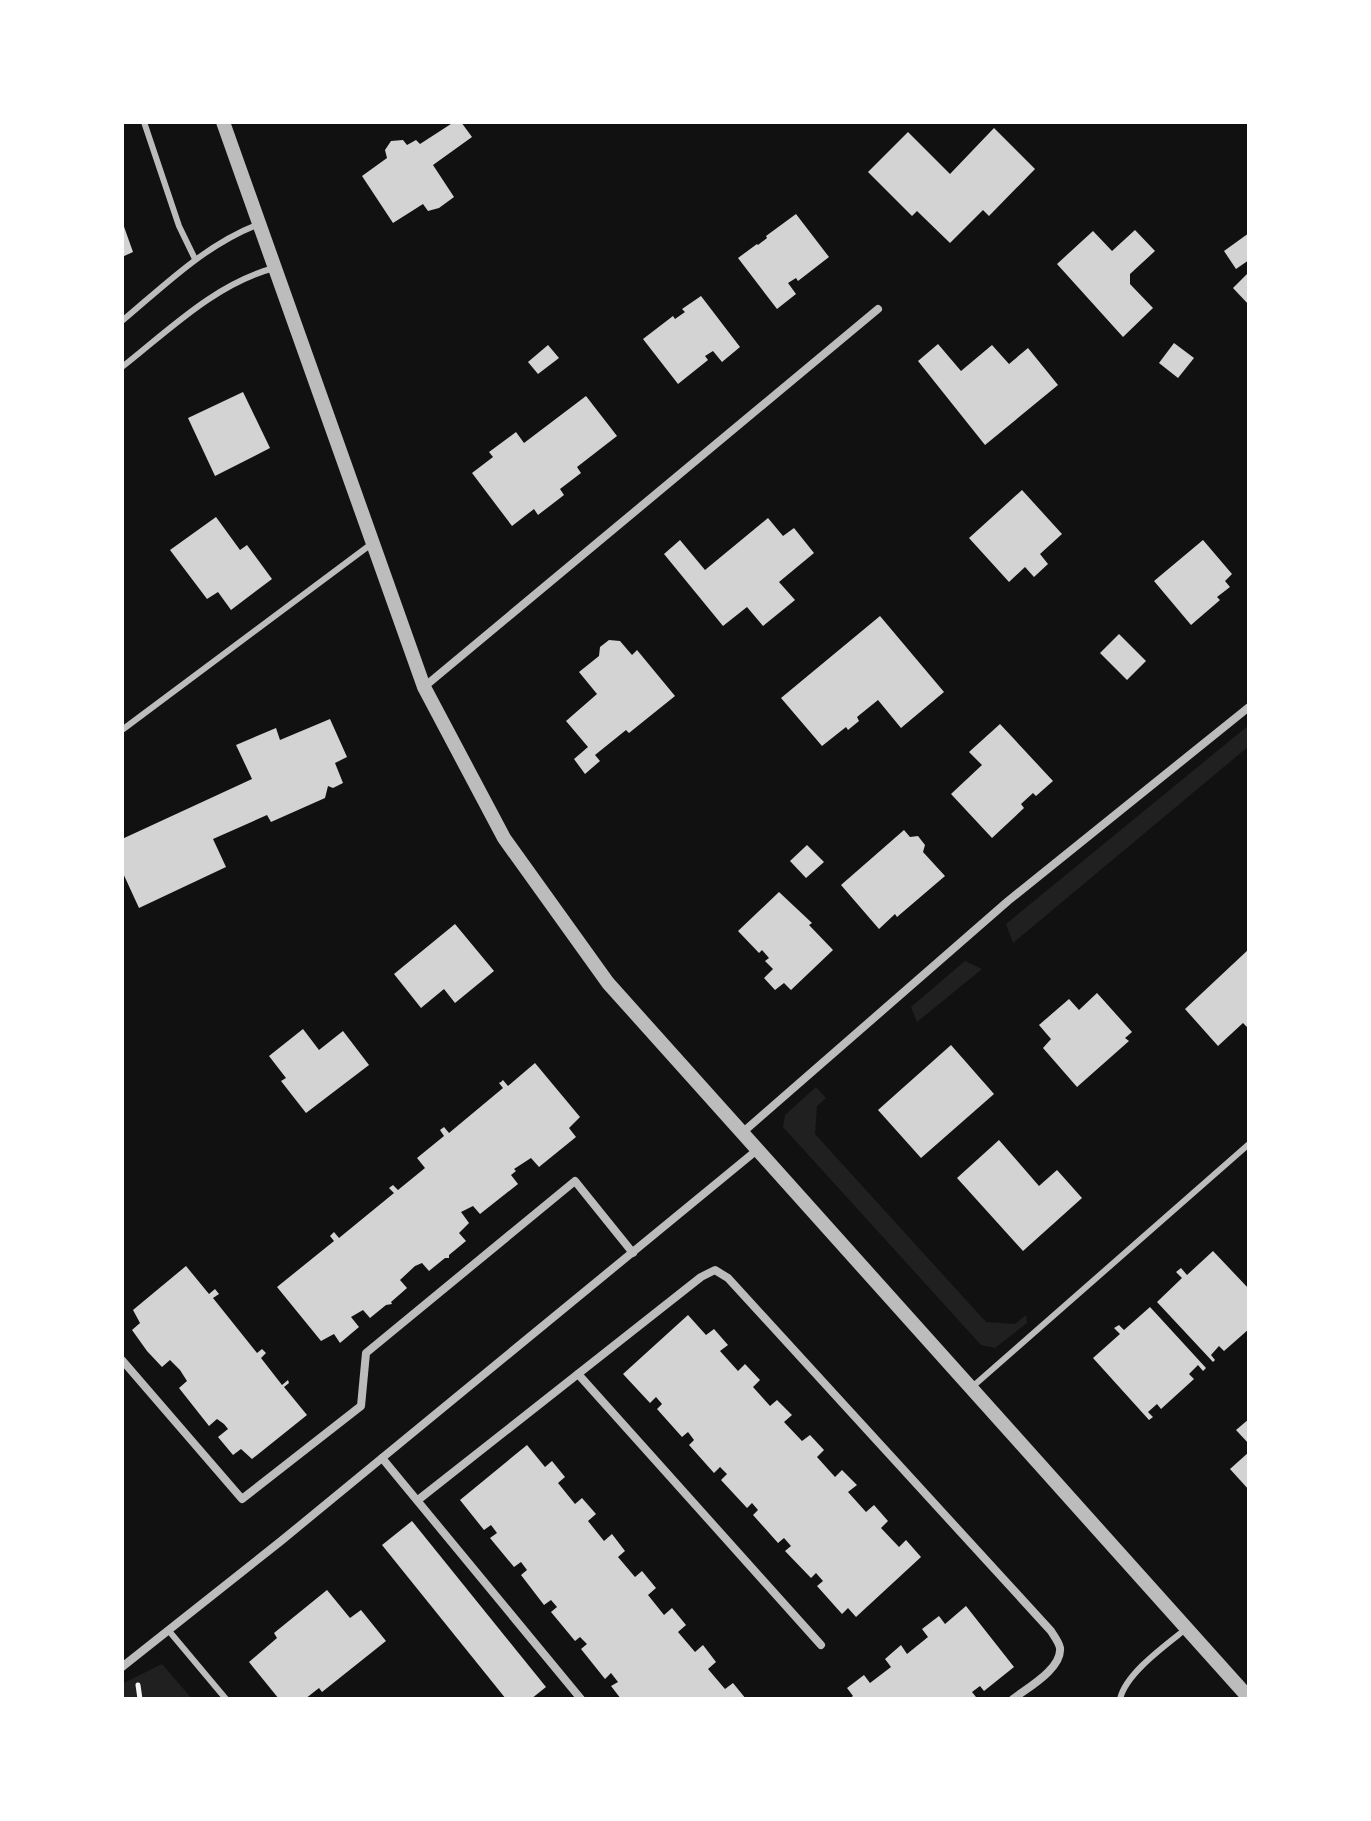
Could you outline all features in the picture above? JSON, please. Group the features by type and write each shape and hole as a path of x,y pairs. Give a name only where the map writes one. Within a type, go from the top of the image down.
{"street":[{"path":"223,122 424,687 512,850 608,983 1249,1698"},
{"path":"424,687 878,309"},
{"path":"742,1133 1008,901 1249,707"},
{"path":"122,1667 757,1150"},
{"path":"122,1360 242,1499 361,1406 366,1353 575,1181 633,1253"},
{"path":"418,1500 701,1277 715,1270 728,1278 1051,1631 1060,1646 1059,1657 1049,1670 1013,1699"},
{"path":"578,1374 821,1645"},
{"path":"382,1458 581,1699"}],"lane":[{"path":"144,122 179,226 195,259"},
{"path":"122,321 195,259 233,233 259,224"},
{"path":"122,367 215,295 248,275 274,268"},
{"path":"122,730 373,542"},
{"path":"971,1388 1249,1144"},
{"path":"1120,1699 1123,1688 1133,1676 1187,1628"},
{"path":"169,1631 226,1699"}],"shaded area":[{"path":"1249,725 1249,746 1013,943 1006,924"},
{"path":"965,961 982,969 917,1022 911,1007"},
{"path":"816,1087 826,1098 817,1106 815,1134 986,1322 1015,1324 1026,1315 1027,1323 995,1348 981,1345 783,1127 785,1115"},
{"path":"162,1664 192,1699 122,1699 122,1684"}],"building":[{"path":"454,122 461,122 472,137 433,165 454,197 439,208 428,211 423,204 393,223 362,176 387,158 385,150 391,141 403,140 407,145 416,140 420,144"},
{"path":"994,128 1035,169 989,216 983,210 950,243 917,211 912,216 868,172 908,132 950,174"},
{"path":"796,214 829,257 798,281 796,278 788,283 796,294 777,309 738,258"},
{"path":"122,221 133,252 122,257"},
{"path":"1135,230 1155,251 1130,274 1130,284 1153,308 1123,337 1057,264 1093,231 1112,251"},
{"path":"1249,233 1249,260 1236,269 1224,251"},
{"path":"1249,272 1249,305 1233,288"},
{"path":"701,296 740,347 722,362 713,351 705,356 708,360 678,384 643,339 673,316 675,319 685,312 682,309"},
{"path":"1174,343 1194,358 1178,378 1159,363"},
{"path":"938,344 961,371 992,345 1009,364 1028,348 1058,385 985,445 918,361"},
{"path":"548,345 559,358 538,374 528,362"},
{"path":"243,392 270,448 215,476 188,418"},
{"path":"586,396 617,436 577,467 581,473 560,489 564,495 538,515 534,509 512,526 472,473 493,457 489,452 516,432 524,443"},
{"path":"1022,490 1062,534 1040,554 1048,564 1034,577 1025,567 1009,582 969,538"},
{"path":"216,517 240,550 247,545 272,579 231,610 218,592 207,599 170,550"},
{"path":"768,518 783,536 794,528 814,553 779,582 795,600 763,626 747,607 723,626 664,554 680,540 705,570"},
{"path":"1203,540 1232,574 1225,581 1230,587 1217,597 1220,600 1191,625 1154,581"},
{"path":"880,616 944,692 901,728 878,700 857,717 859,721 822,746 781,698"},
{"path":"1119,634 1146,661 1127,680 1100,653"},
{"path":"609,640 620,641 632,655 637,650 675,696 629,733 626,730 595,755 600,761 585,774 574,759 588,747 566,721 597,694 579,672 599,656 600,647"},
{"path":"330,719 347,757 335,763 343,783 333,788 328,786 325,798 271,822 267,815 213,839 226,867 139,908 122,871 122,839 252,779 236,745 276,728 280,740"},
{"path":"1000,724 1053,781 1021,804 1024,808 992,838 951,794 982,765 969,752"},
{"path":"904,830 910,837 918,836 925,845 923,852 945,876 879,929 841,885"},
{"path":"807,845 824,862 806,878 790,861"},
{"path":"779,892 812,923 809,925 833,950 791,990 784,983 775,990 764,978 773,969 765,961 769,958 762,950 759,953 738,931"},
{"path":"455,924 494,971 455,1003 444,989 421,1008 394,974"},
{"path":"1249,949 1249,1029 1243,1023 1218,1046 1185,1009"},
{"path":"1097,993 1132,1032 1125,1038 1129,1041 1077,1087 1043,1048 1051,1039 1039,1025 1069,999 1079,1010"},
{"path":"303,1029 319,1050 343,1031 369,1065 306,1113 281,1081 286,1078 269,1056"},
{"path":"951,1045 994,1094 921,1158 878,1110"},
{"path":"535,1063 580,1117 569,1128 576,1137 539,1167 531,1158 514,1169 516,1171 511,1175 518,1184 480,1214 473,1206 461,1212 469,1223 459,1233 466,1241 449,1258 429,1271 422,1263 415,1266 400,1280 407,1288 392,1304 370,1318 363,1310 351,1317 359,1327 340,1343 334,1334 321,1341 277,1287 334,1241 330,1236 334,1232 339,1238 394,1193 389,1188 393,1185 398,1190 425,1168 417,1158 444,1136 440,1130 444,1127 449,1133 503,1088 499,1083 503,1080 508,1086"},
{"path":"999,1140 1039,1186 1057,1170 1082,1198 1023,1251 957,1178"},
{"path":"1213,1251 1249,1289 1249,1329 1224,1351 1219,1346 1211,1355 1215,1360 1213,1362 1157,1302 1182,1278 1176,1272 1181,1268 1187,1275"},
{"path":"186,1266 209,1294 215,1289 219,1294 213,1298 257,1353 262,1349 266,1353 261,1358 282,1385 288,1380 284,1387 307,1415 252,1459 241,1449 233,1455 218,1437 228,1429 224,1424 217,1419 209,1426 179,1388 187,1381 180,1370 170,1360 162,1367 132,1330 140,1323 133,1310"},
{"path":"1150,1307 1206,1368 1203,1371 1198,1365 1189,1374 1194,1379 1161,1409 1157,1404 1148,1412 1153,1417 1149,1420 1093,1358 1120,1334 1114,1328 1119,1325 1124,1330"},
{"path":"688,1315 706,1335 714,1329 728,1345 720,1351 738,1371 745,1364 760,1380 753,1387 770,1406 777,1400 792,1415 784,1422 802,1441 810,1435 824,1450 817,1457 835,1477 842,1470 857,1485 848,1492 866,1512 874,1505 888,1521 881,1528 899,1547 906,1540 921,1557 856,1617 848,1608 842,1614 817,1586 823,1581 816,1573 811,1578 785,1551 791,1546 784,1538 778,1543 753,1515 758,1510 752,1503 747,1508 721,1480 727,1474 720,1467 714,1473 689,1445 694,1440 688,1432 682,1437 657,1409 662,1404 656,1397 650,1403 623,1374"},
{"path":"1249,1419 1249,1444 1236,1430"},
{"path":"527,1445 545,1467 552,1461 565,1477 558,1483 575,1504 582,1498 596,1514 588,1521 604,1541 612,1534 625,1551 618,1557 635,1577 642,1571 656,1588 648,1595 664,1615 672,1608 686,1625 678,1632 695,1652 703,1645 716,1662 708,1669 725,1689 733,1683 746,1699 621,1699 611,1686 618,1682 611,1673 605,1679 581,1649 587,1644 580,1637 575,1641 551,1612 557,1607 551,1600 544,1605 521,1575 527,1570 521,1562 514,1567 490,1538 497,1533 491,1525 484,1530 460,1500"},
{"path":"1249,1452 1249,1490 1230,1469"},
{"path":"412,1521 546,1687 531,1699 506,1699 382,1545"},
{"path":"327,1590 350,1618 361,1610 386,1641 322,1692 319,1688 305,1699 279,1699 249,1662 277,1638 274,1633"},
{"path":"966,1606 1014,1667 984,1691 980,1686 972,1692 976,1697 974,1699 849,1699 853,1696 847,1688 864,1675 870,1683 891,1667 885,1659 901,1645 907,1654 928,1637 922,1629 939,1616 945,1624"}]}
